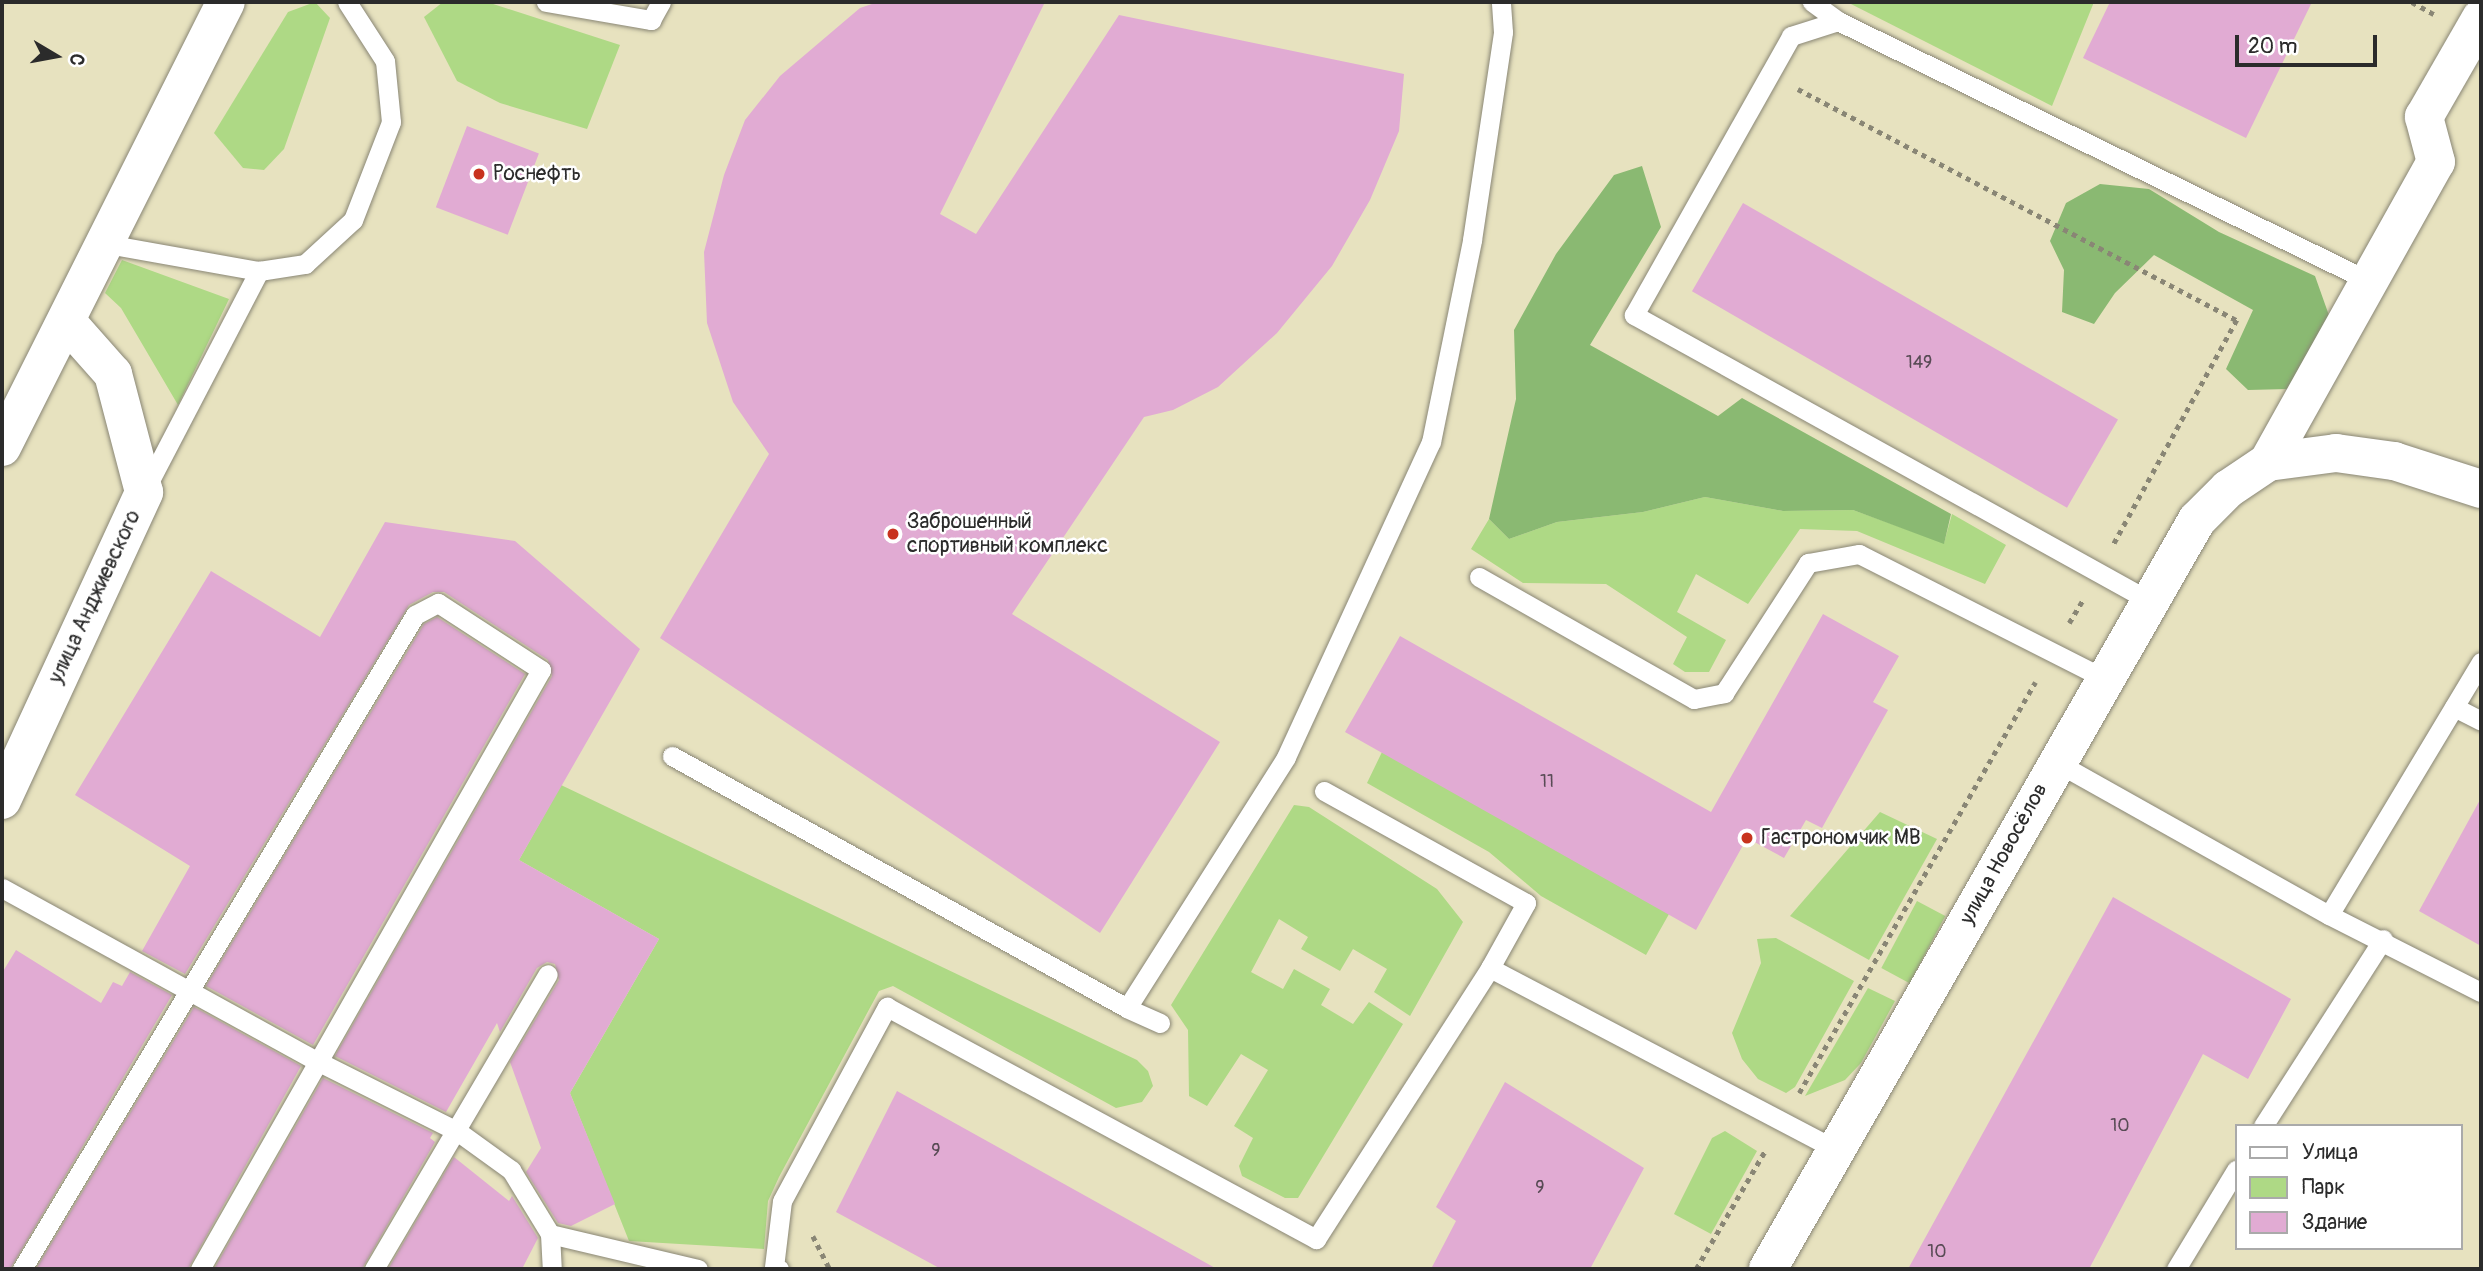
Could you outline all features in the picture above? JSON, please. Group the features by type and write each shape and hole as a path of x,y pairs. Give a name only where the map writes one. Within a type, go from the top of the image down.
{"street":[{"path":"2,447 68,322 226,2"},
{"path":"2268,462 2436,162 2424,117 2481,18"},
{"name":"улица Анджиевского","path":"2,800 144,492 113,374 68,322"},
{"path":"2268,462 2336,453 2394,461 2481,489"},
{"name":"улица Новосёлов","path":"1768,1269 2148,600 2197,520 2228,489 2268,462"}],"lane":[{"path":"107,244 260,271 305,264 353,220 391,122 385,61 347,2"},
{"path":"546,2 651,20 661,2"},
{"path":"1127,1008 1286,757 1431,442 1472,240 1503,32 1501,2"},
{"path":"1812,2 1838,21 2369,281"},
{"path":"1838,21 1791,36 1634,315 2148,600"},
{"path":"144,492 260,271"},
{"path":"1479,577 1695,699 1724,693 1808,563 1859,554 2105,679"},
{"path":"22,1269 415,615 438,603 541,670 200,1269"},
{"path":"2329,915 2481,662"},
{"path":"2454,707 2481,721"},
{"path":"671,756 1127,1008 1160,1023"},
{"path":"2056,762 2329,915 2383,939 2481,992"},
{"path":"773,1268 782,1201 887,1007 1316,1239 1490,968 1526,903 1324,791"},
{"path":"2,888 319,1062 457,1131 511,1170 551,1234 551,1269"},
{"path":"2264,1124 2383,939"},
{"path":"1490,968 1837,1150"},
{"path":"374,1269 548,974"},
{"path":"2176,1269 2234,1173"},
{"path":"551,1234 698,1269"}],"green space":[{"path":"315,2 330,18 284,149 264,170 243,168 214,133 288,12"},
{"path":"443,2 487,2 620,45 587,129 500,103 457,81 424,17"},
{"path":"1847,2 2094,2 2052,106"},
{"path":"1642,166 1661,227 1590,345 1718,416 1742,398 1951,514 1944,544 1853,510 1783,511 1705,497 1643,512 1557,522 1509,539 1489,519 1516,399 1514,330 1556,254 1614,175"},
{"path":"2100,184 2149,189 2219,232 2315,276 2331,321 2292,389 2248,390 2226,369 2253,310 2154,255 2115,293 2094,324 2062,312 2064,270 2050,241 2066,203"},
{"path":"122,260 229,299 178,405 121,308 105,293"},
{"path":"1705,497 1783,511 1853,510 1944,543 1952,514 2006,545 1985,584 1857,531 1800,529 1748,604 1696,574 1677,612 1726,640 1709,672 1685,672 1673,664 1687,637 1606,584 1523,583 1471,549 1489,519 1509,539 1557,522 1643,512"},
{"path":"1382,752 1669,914 1646,955 1541,896 1489,852 1367,783"},
{"path":"561,785 1137,1060 1148,1071 1153,1086 1142,1102 1116,1108 893,986 879,991 779,1177 768,1201 764,1249 629,1241 570,1093 659,939 519,860"},
{"path":"1294,805 1309,807 1437,889 1463,922 1410,1016 1374,992 1387,969 1353,949 1340,971 1301,949 1308,937 1279,919 1251,972 1283,989 1294,969 1330,989 1321,1005 1353,1024 1369,1002 1403,1024 1298,1198 1285,1198 1242,1176 1239,1166 1253,1138 1234,1126 1268,1070 1241,1054 1207,1106 1189,1096 1188,1030 1171,1005"},
{"path":"1880,812 1937,839 1869,960 1790,916"},
{"path":"1917,901 1945,916 1910,983 1881,968"},
{"path":"1776,938 1854,981 1795,1087 1786,1093 1758,1079 1742,1059 1732,1033 1761,963 1757,939"},
{"path":"1868,988 1895,1001 1861,1063 1845,1080 1805,1096"},
{"path":"1725,1131 1757,1151 1711,1234 1674,1214 1712,1138"}],"building":[{"name":"Заброшенный спортивный комплекс","path":"878,2 1045,2 940,214 976,234 1119,15 1404,74 1399,131 1370,200 1332,266 1277,333 1218,387 1173,410 1144,417 1012,614 1220,742 1100,933 660,638 769,454 733,402 707,323 704,252 724,175 745,120 780,76 860,8"},
{"path":"2110,2 2312,2 2246,138 2083,58"},
{"path":"467,126 539,154 508,235 436,207"},
{"path":"1743,203 2118,419 2067,508 1692,291"},
{"path":"385,522 515,541 640,649 519,860 659,939 570,1093 615,1204 571,1226 558,1223 526,1172 541,1148 510,1062 559,980 555,964 547,962 537,968 500,1032 497,1023 446,1112 335,1056 552,676 548,660 444,592 433,592 409,605 185,974 142,951 190,866 75,795 211,571 320,637"},
{"path":"1823,614 1899,656 1873,702 1888,710 1822,828 1806,820 1784,858 1747,838 1696,930 1345,732 1400,636 1711,812"},
{"path":"437,617 525,674 313,1045 206,986 424,624"},
{"path":"2481,798 2481,946 2419,911"},
{"path":"2113,897 2291,999 2248,1079 2203,1054 2089,1269 1908,1269"},
{"path":"16,950 101,1003 113,982 122,986 130,972 172,995 10,1269 2,1269 2,973"},
{"path":"194,1007 301,1066 188,1269 36,1269"},
{"path":"323,1078 433,1133 430,1138 435,1142 362,1269 214,1269"},
{"path":"1505,1082 1644,1168 1590,1269 1431,1269 1456,1221 1436,1207"},
{"path":"897,1091 1217,1269 941,1269 836,1212"},
{"path":"454,1157 509,1201 512,1196 538,1238 522,1269 388,1269"}],"place":[{"name":"Роснефть","path":"479,174"},
{"name":"Заброшенный спортивный комплекс","path":"893,534"},
{"name":"Гастрономчик МВ","path":"1747,838"}]}
